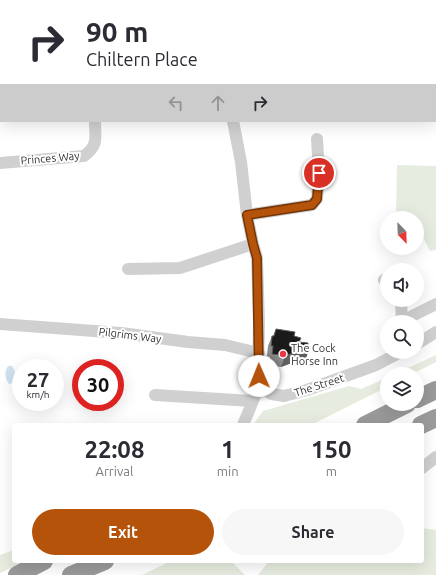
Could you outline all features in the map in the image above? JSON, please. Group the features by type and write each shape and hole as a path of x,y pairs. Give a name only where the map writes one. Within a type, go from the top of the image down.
{"highway":[{"path":"424,396 436,390"},
{"path":"369,423 393,411"},
{"path":"424,424 436,418"},
{"path":"17,575 40,563"},
{"path":"71,575 100,563"}],"street":[{"name":"Princes Way","path":"0,162 84,156 92,150 95,142 95,122"},
{"path":"233,122 241,162 247,215 257,258 259,376 257,390 244,423"},
{"path":"247,215 312,205 317,199 319,173 317,139"},
{"path":"128,269 180,268 253,244"},
{"path":"415,315 436,304"},
{"name":"Pilgrims Way","path":"0,324 121,333 188,342 226,345 259,353"},
{"path":"424,340 436,332"},
{"name":"The Street","path":"259,376 263,386 271,394 284,396 307,390 355,373 388,359"},
{"path":"155,395 252,401"},
{"path":"424,467 436,458"}],"shaded area":[{"path":"397,165 436,166 436,250 430,251 424,239 424,211 396,211"},
{"path":"436,355 436,362 424,368 410,367"},
{"path":"380,381 380,390 315,423 254,423 263,411 349,386 361,389"},
{"path":"424,528 436,530 436,575 258,575 267,563 424,563"},
{"path":"12,551 12,563 22,563 0,573 0,555"},
{"path":"167,563 233,563 245,575 142,575"}],"water":[{"path":"8,366 12,366 12,383 9,384 7,380 6,371"}],"building":[{"path":"276,329 295,332 294,336 301,338 299,342 308,343 308,353 293,353 285,356 272,354 272,336 274,336"}],"place":[{"name":"The Cock Horse Inn","path":"283,354"}],"route":[{"path":"259,376 259,290 257,258 247,215 312,205 317,199 319,173"}]}
